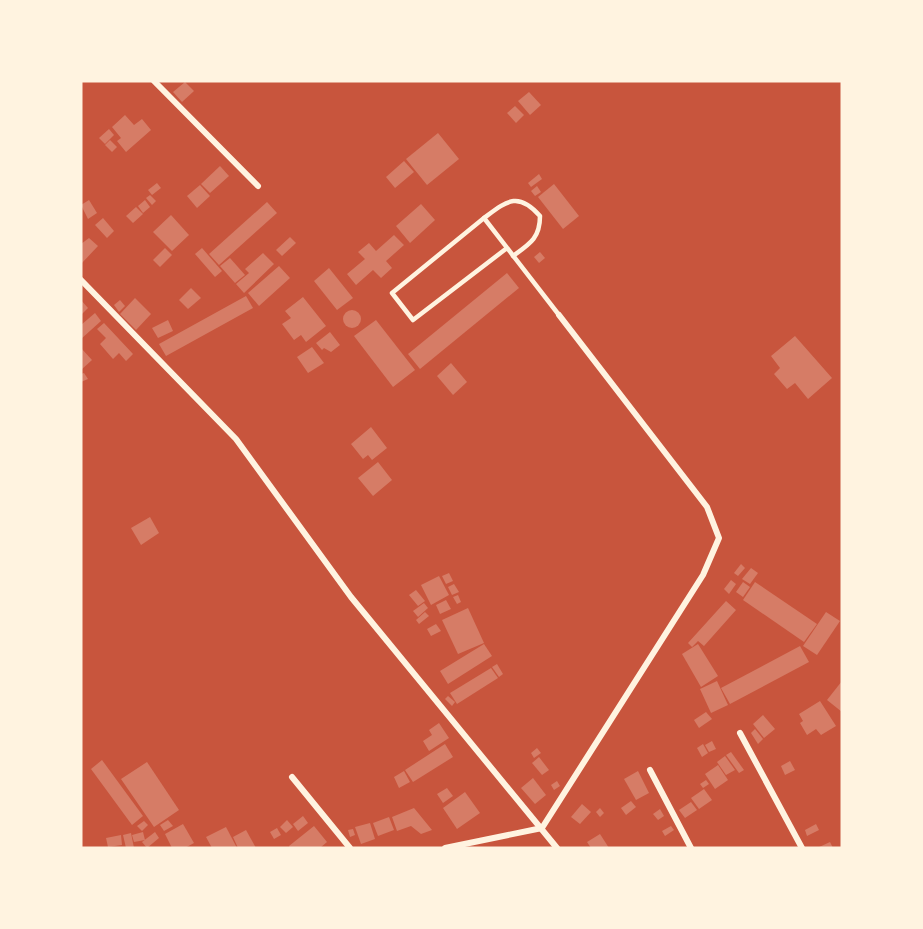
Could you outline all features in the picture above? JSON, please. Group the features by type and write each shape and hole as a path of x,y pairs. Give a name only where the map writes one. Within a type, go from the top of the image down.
{"street":[{"path":"154,81 258,186"},
{"path":"81,280 236,438 351,597 558,848"},
{"path":"445,848 542,828 703,575 719,538 707,507 559,315"},
{"path":"740,732 802,848"},
{"path":"650,770 691,848"},
{"path":"292,777 350,848"}],"lane":[{"path":"507,248 413,321 392,293 505,202 519,200 530,204 540,216 540,230 534,241 513,256"},
{"path":"484,218 559,315"}],"building":[{"path":"185,82 194,91 182,102 173,92"},
{"path":"529,92 541,105 530,115 518,101"},
{"path":"515,106 524,115 516,123 507,113"},
{"path":"125,115 134,125 142,119 151,130 126,152 117,141 121,138 112,127"},
{"path":"109,129 114,135 105,144 99,138"},
{"path":"438,133 459,159 427,185 406,159"},
{"path":"110,140 117,147 112,152 105,145"},
{"path":"404,161 414,172 395,188 386,177"},
{"path":"220,166 229,176 210,193 201,184"},
{"path":"539,174 542,179 531,187 528,183"},
{"path":"157,183 161,188 152,195 148,190"},
{"path":"554,184 579,216 563,229 538,197"},
{"path":"200,185 210,196 197,208 187,196"},
{"path":"537,186 541,192 535,196 531,191"},
{"path":"150,195 156,201 152,205 146,198"},
{"path":"89,200 97,213 88,219 81,205"},
{"path":"145,200 150,207 143,213 138,206"},
{"path":"267,202 277,213 219,265 209,254"},
{"path":"421,204 435,220 410,243 396,226"},
{"path":"136,207 143,214 133,223 126,216"},
{"path":"171,215 189,235 172,251 153,232"},
{"path":"103,218 114,231 107,238 95,225"},
{"path":"394,235 404,245 386,261 392,268 381,278 373,270 356,285 347,274 365,259 358,252 369,243 376,251"},
{"path":"290,237 296,243 282,256 276,250"},
{"path":"89,238 98,246 81,264 81,244"},
{"path":"165,248 172,255 160,267 153,260"},
{"path":"202,248 222,271 215,277 195,254"},
{"path":"540,252 545,258 539,263 534,257"},
{"path":"263,253 274,264 244,293 236,284 249,273 245,269"},
{"path":"230,258 245,275 235,283 220,266"},
{"path":"279,266 290,278 259,306 248,293"},
{"path":"329,268 353,298 337,310 314,281"},
{"path":"507,273 519,288 420,369 408,354"},
{"path":"191,288 201,298 188,309 179,300"},
{"path":"246,296 253,308 166,356 159,344"},
{"path":"303,297 326,326 306,342 301,335 294,340 282,324 291,318 285,311"},
{"path":"135,298 151,314 136,330 120,314"},
{"path":"81,300 88,308 81,315"},
{"path":"120,300 125,306 119,312 114,305"},
{"path":"352,310 358,313 361,319 358,325 352,328 346,325 343,319 346,313"},
{"path":"95,313 101,321 81,339 81,325"},
{"path":"168,320 173,331 158,338 152,328"},
{"path":"376,320 415,370 393,387 354,336"},
{"path":"104,323 133,354 126,361 119,353 113,359 100,344 106,338 97,329"},
{"path":"330,332 340,345 331,352 324,348 322,350 316,343"},
{"path":"795,336 832,378 808,399 795,383 787,389 774,374 780,368 771,356"},
{"path":"312,347 324,363 308,373 297,357"},
{"path":"81,348 92,360 81,370"},
{"path":"451,363 467,382 453,395 437,376"},
{"path":"84,373 88,379 81,382 81,374"},
{"path":"371,427 387,448 372,460 368,455 363,459 351,444"},
{"path":"378,462 392,480 373,496 358,478"},
{"path":"150,517 159,533 141,545 131,528"},
{"path":"741,564 745,568 738,576 734,573"},
{"path":"751,568 758,573 750,584 742,579"},
{"path":"449,573 453,581 446,584 442,576"},
{"path":"439,576 449,595 431,605 421,585"},
{"path":"731,580 736,584 729,594 724,589"},
{"path":"743,582 750,587 743,597 736,592"},
{"path":"755,582 817,624 804,642 743,600"},
{"path":"454,584 459,592 452,595 448,587"},
{"path":"416,590 425,601 418,606 409,595"},
{"path":"458,595 461,602 457,604 453,597"},
{"path":"446,600 451,609 440,614 436,605"},
{"path":"726,601 736,610 704,646 698,641 692,647 688,643"},
{"path":"424,603 428,608 418,617 413,611"},
{"path":"468,608 484,643 458,654 442,620"},
{"path":"425,612 429,616 419,624 416,620"},
{"path":"826,612 840,621 817,655 803,646"},
{"path":"436,624 441,631 431,636 427,629"},
{"path":"484,644 492,656 448,684 440,671"},
{"path":"698,644 718,676 701,687 682,654"},
{"path":"800,646 809,662 730,704 721,688"},
{"path":"497,664 503,674 499,677 492,667"},
{"path":"491,668 498,678 457,704 450,693"},
{"path":"717,681 728,705 711,713 700,689"},
{"path":"842,681 842,712 827,700"},
{"path":"448,696 455,702 452,706 445,699"},
{"path":"820,701 836,726 821,735 816,729 807,735 800,723 803,721 799,714"},
{"path":"706,712 712,719 699,728 694,720"},
{"path":"763,715 775,729 764,738 753,724"},
{"path":"439,723 449,738 429,751 423,741 432,735 429,730"},
{"path":"755,729 763,739 758,744 751,733"},
{"path":"712,741 716,749 709,752 705,745"},
{"path":"445,744 453,757 413,782 405,770"},
{"path":"703,744 708,753 702,757 697,748"},
{"path":"537,748 541,753 534,758 531,753"},
{"path":"731,752 744,770 739,773 726,755"},
{"path":"725,756 735,770 726,775 717,762"},
{"path":"539,757 549,770 542,775 532,763"},
{"path":"102,760 143,816 132,825 91,769"},
{"path":"790,761 795,770 785,775 781,766"},
{"path":"147,762 179,810 154,827 121,779"},
{"path":"718,765 728,780 715,789 705,774"},
{"path":"404,771 410,782 399,788 394,777"},
{"path":"638,771 649,793 636,800 624,779"},
{"path":"533,778 546,795 535,804 521,788"},
{"path":"706,780 709,784 703,788 700,784"},
{"path":"557,781 560,786 554,790 551,785"},
{"path":"447,788 453,796 443,803 437,794"},
{"path":"704,789 712,800 699,809 691,798"},
{"path":"465,792 480,813 457,829 443,808"},
{"path":"631,801 636,807 626,815 621,808"},
{"path":"691,802 697,810 685,818 679,810"},
{"path":"582,804 591,812 580,824 571,817"},
{"path":"414,808 432,830 421,834 411,826 397,831 392,817"},
{"path":"600,808 604,813 600,817 596,812"},
{"path":"660,809 664,816 658,820 653,814"},
{"path":"303,816 308,823 298,831 293,824"},
{"path":"389,817 394,830 378,836 373,823"},
{"path":"168,820 173,826 164,831 160,825"},
{"path":"287,820 293,827 286,833 280,827"},
{"path":"144,821 148,825 142,831 137,826"},
{"path":"370,823 375,839 361,844 355,827"},
{"path":"183,824 194,843 185,848 172,848 165,834"},
{"path":"816,824 819,830 807,836 805,830"},
{"path":"314,826 327,842 320,848 290,848 289,846"},
{"path":"671,826 674,830 665,836 662,831"},
{"path":"226,827 237,848 212,848 206,837"},
{"path":"277,828 281,835 274,839 270,832"},
{"path":"353,829 355,835 350,837 348,830"},
{"path":"246,830 256,848 238,848 233,837"},
{"path":"143,832 145,840 134,842 132,835"},
{"path":"155,832 159,838 147,848 142,842"},
{"path":"131,833 134,848 126,848 123,835"},
{"path":"600,834 609,848 591,848 587,842"},
{"path":"121,835 122,845 108,847 106,838"},
{"path":"830,842 833,848 817,848"}]}
